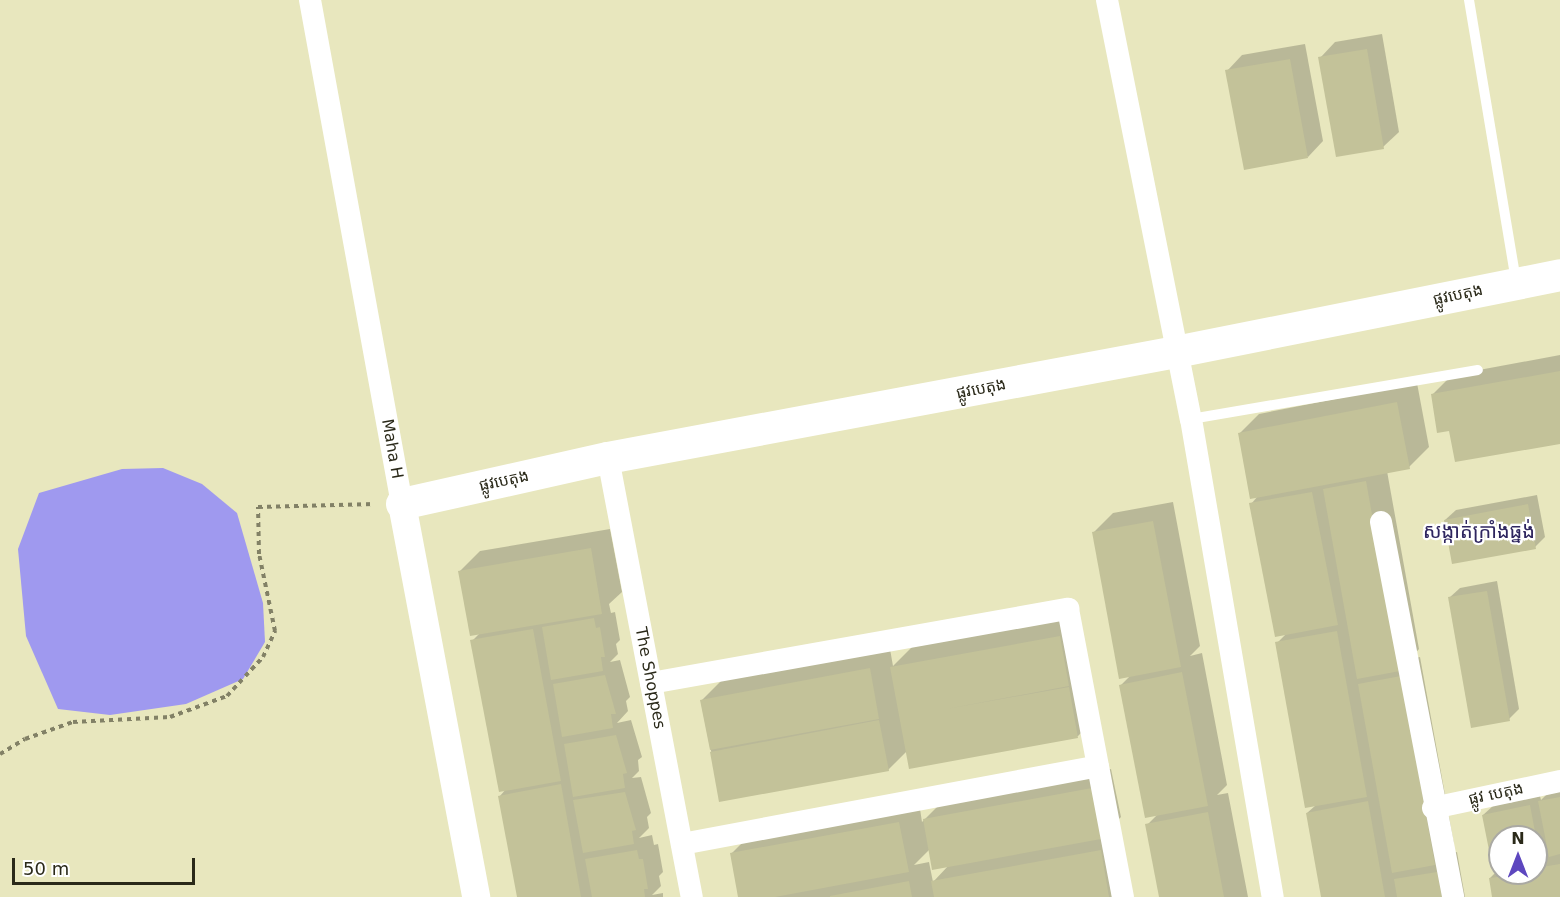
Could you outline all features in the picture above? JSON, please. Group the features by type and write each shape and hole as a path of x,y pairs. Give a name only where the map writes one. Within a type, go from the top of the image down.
{"main road":[{"name":"ផ្លូវបេតុង","path":"402,504 608,458 1176,352 1560,275"}],"street":[{"name":"Maha H","path":"310,0 476,897"},
{"path":"1107,0 1191,419 1273,897"},
{"name":"The Shoppes","path":"608,458 692,897"},
{"path":"1381,522 1433,808 1452,897"},
{"path":"651,683 1068,609 1123,897"},
{"path":"682,844 1098,766"},
{"name":"ផ្លូវ បេតុង","path":"1433,808 1560,781"}],"lane":[{"path":"1469,0 1516,283"},
{"path":"1191,419 1478,370"}],"path":[{"path":"0,754 26,739 73,722 170,717 227,696 263,657 275,631 259,554 258,507 402,504"}],"shaded area":[{"path":"163,468 202,484 237,513 263,603 265,642 243,679 186,704 110,715 58,709 26,636 18,549 39,493 122,469"}],"building":[{"path":"1367,49 1384,149 1336,157 1318,57"},
{"path":"1290,59 1308,158 1244,170 1225,70"},
{"path":"1560,371 1560,444 1455,462 1449,431 1437,433 1431,394"},
{"path":"1397,402 1410,469 1250,499 1238,433"},
{"path":"1366,481 1400,671 1357,679 1323,489"},
{"path":"1312,492 1338,625 1275,637 1249,503"},
{"path":"1528,504 1536,549 1452,564 1444,520"},
{"path":"1153,521 1181,667 1119,679 1092,532"},
{"path":"591,548 602,614 470,636 458,571"},
{"path":"1487,591 1510,721 1471,728 1448,597"},
{"path":"594,618 596,628 600,627 605,657 601,657 603,671 551,680 542,627"},
{"path":"533,629 561,781 499,792 470,640"},
{"path":"1337,631 1367,797 1305,808 1275,642"},
{"path":"1060,636 1069,686 946,709 1069,687 1078,738 909,769 890,667"},
{"path":"870,668 879,719 710,750 700,700"},
{"path":"1182,672 1208,806 1145,818 1119,685"},
{"path":"605,675 616,714 611,714 613,728 562,737 553,684"},
{"path":"1401,676 1435,865 1392,873 1358,684"},
{"path":"879,720 889,771 719,802 710,752"},
{"path":"616,735 627,773 623,774 625,788 573,797 564,744"},
{"path":"561,784 581,897 517,897 498,796"},
{"path":"1092,788 1101,839 932,870 923,819"},
{"path":"625,792 636,830 632,831 634,844 583,853 573,800"},
{"path":"1560,797 1560,854 1549,857 1548,825 1543,825 1538,801"},
{"path":"1368,801 1385,897 1321,897 1306,813"},
{"path":"1530,805 1534,825 1488,825 1488,845 1482,815"},
{"path":"1208,812 1224,897 1159,897 1145,824"},
{"path":"899,822 909,872 775,897 738,897 730,853"},
{"path":"637,850 639,859 643,859 648,889 644,889 645,897 592,897 585,859"},
{"path":"1101,850 1109,897 934,897 931,881"},
{"path":"1560,864 1560,897 1492,897 1490,885 1548,885 1548,866"},
{"path":"1437,872 1442,897 1397,897 1394,879"},
{"path":"909,881 912,897 830,897 830,896"}],"district":[{"name":"សង្កាត់ក្រាំងធ្នង់","path":"1479,531"}]}
